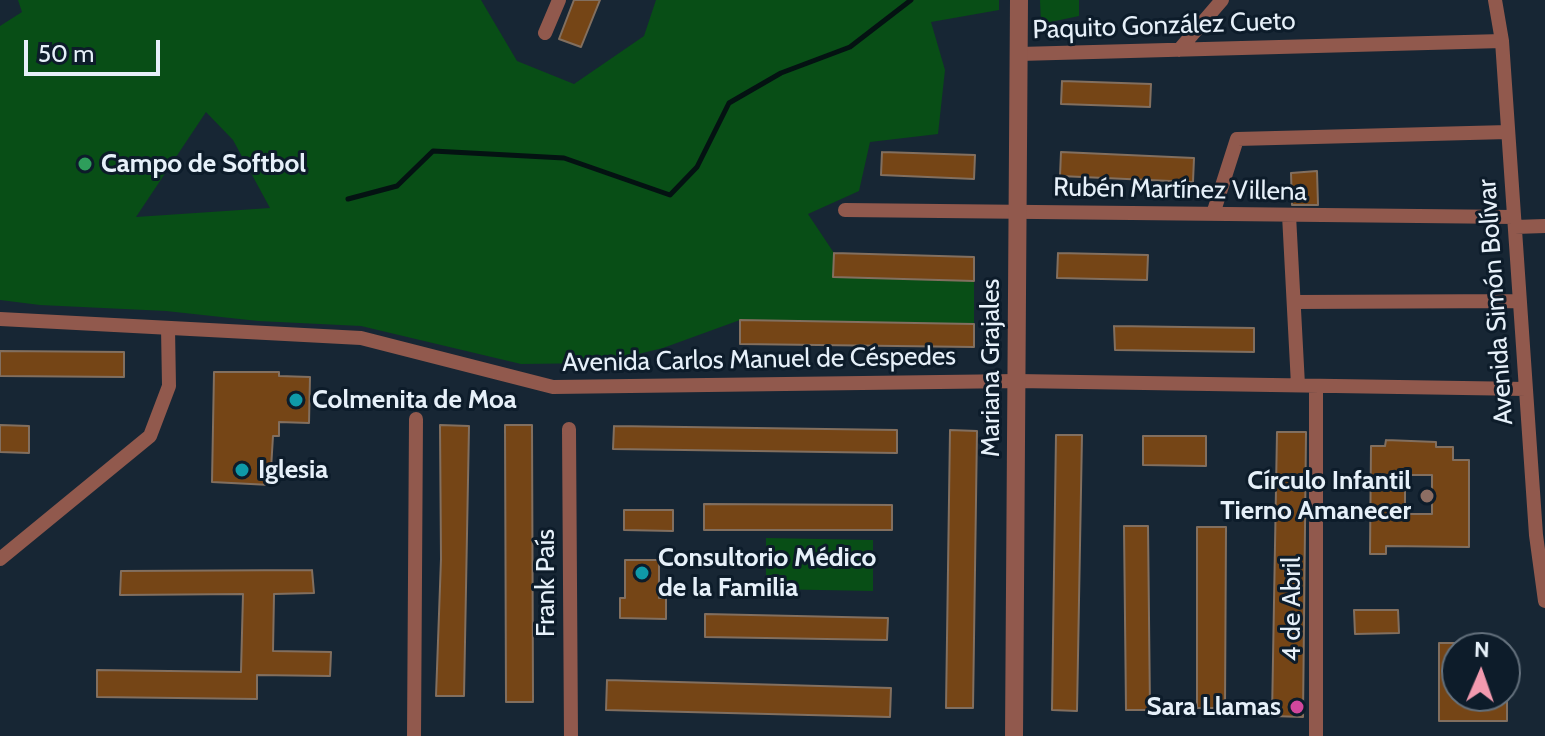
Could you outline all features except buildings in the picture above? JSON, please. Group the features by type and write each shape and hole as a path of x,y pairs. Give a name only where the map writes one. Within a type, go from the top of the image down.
{"street":[{"path":"545,33 559,0"},
{"name":"Mariana Grajales","path":"1014,736 1019,0"},
{"path":"1179,50 1222,0"},
{"name":"Avenida Simón Bolívar","path":"1495,0 1502,41 1526,389 1545,601"},
{"name":"Paquito González Cueto","path":"1019,54 1502,41"},
{"path":"1213,214 1237,139 1508,132"},
{"name":"Rubén Martínez Villena","path":"845,210 1289,215 1514,222 1545,226"},
{"path":"1289,215 1298,385"},
{"path":"1294,302 1520,301"},
{"name":"Avenida Carlos Manuel de Céspedes","path":"0,319 361,338 553,387 1017,381 1526,389"},
{"path":"0,559 150,436 169,386 168,328"},
{"name":"4 de Abril","path":"1316,386 1316,736"},
{"path":"414,736 416,419"},
{"name":"Frank País","path":"569,429 571,736"}],"green space":[{"path":"18,0 481,0 517,61 574,84 644,36 656,0 999,0 999,10 931,22 945,70 938,134 870,142 859,191 808,214 834,253 833,277 974,281 974,324 740,320 663,348 601,363 521,364 361,326 258,321 166,311 0,300 0,26 22,12","holes":["206,112 233,140 270,208 136,217"]},
{"path":"1040,0 1079,0 1079,16 1041,24"},
{"path":"766,538 873,540 873,591 766,589"}],"waterway":[{"path":"348,199 397,186 433,151 564,158 670,195 697,167 729,103 781,73 850,47 911,0"}],"place":[{"name":"Campo de Softbol","path":"85,164"},
{"name":"Colmenita de Moa","path":"296,400"},
{"name":"Iglesia","path":"242,470"},
{"name":"Círculo Infantil Tierno Amanecer","path":"1427,496"},
{"name":"Consultorio Médico de la Familia","path":"642,573"},
{"name":"Sara Llamas","path":"1297,707"}]}
